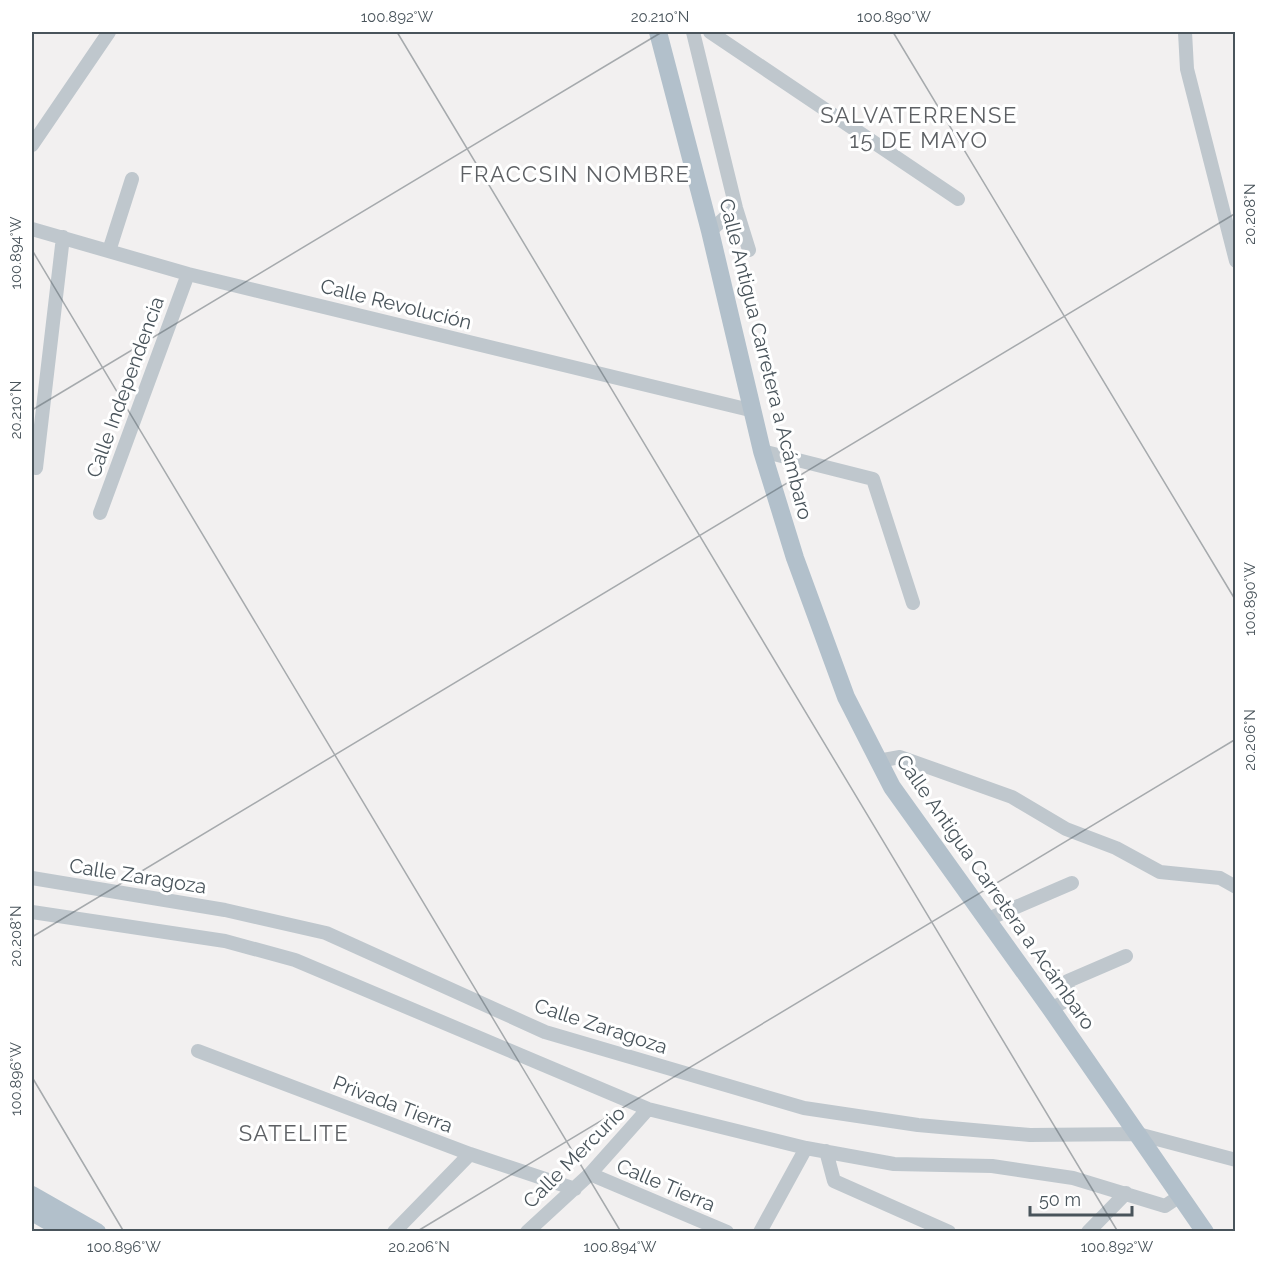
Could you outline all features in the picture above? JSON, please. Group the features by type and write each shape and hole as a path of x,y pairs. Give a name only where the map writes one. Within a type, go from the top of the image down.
{"main road":[{"name":"Calle Antigua Carretera a Acámbaro","path":"658,32 710,231 762,451 795,558 846,697 892,787 1205,1232"},
{"path":"32,1196 97,1232"},
{"path":"32,1212 67,1232"}],"street":[{"path":"32,145 109,32"},
{"path":"693,32 736,208 749,250"},
{"path":"710,32 958,200"},
{"path":"1185,32 1187,69 1236,261"},
{"path":"109,251 132,179"},
{"path":"710,231 736,208"},
{"name":"Calle Revolución","path":"32,229 188,274 754,411"},
{"path":"36,468 63,237"},
{"name":"Calle Independencia","path":"100,513 188,274"},
{"path":"762,451 873,478 913,603"},
{"path":"878,761 900,757 1012,797 1066,829 1116,848 1160,872 1220,878 1236,886"},
{"name":"Calle Zaragoza","path":"32,878 225,910 326,933 545,1032 804,1108 918,1125 1030,1135 1138,1134 1236,1160"},
{"path":"986,920 1072,883"},
{"path":"32,912 225,941 295,960 648,1109 806,1148 894,1164 1003,1168 1073,1178 1165,1206 1180,1196"},
{"path":"1050,1009 1067,1000 1068,981 1126,956"},
{"name":"Privada Tierra","path":"198,1051 470,1154 574,1189"},
{"name":"Calle Mercurio","path":"527,1232 590,1174 648,1109"},
{"path":"760,1232 806,1148"},
{"path":"826,1151 834,1180 949,1232"},
{"path":"394,1232 470,1154"},
{"name":"Calle Tierra","path":"590,1174 727,1232"},
{"path":"1088,1232 1126,1193"}],"district":[{"name":"SALVATERRENSE 15 DE MAYO","path":"919,128"},
{"name":"FRACCSIN NOMBRE","path":"575,174"},
{"name":"SATELITE","path":"294,1133"}]}
